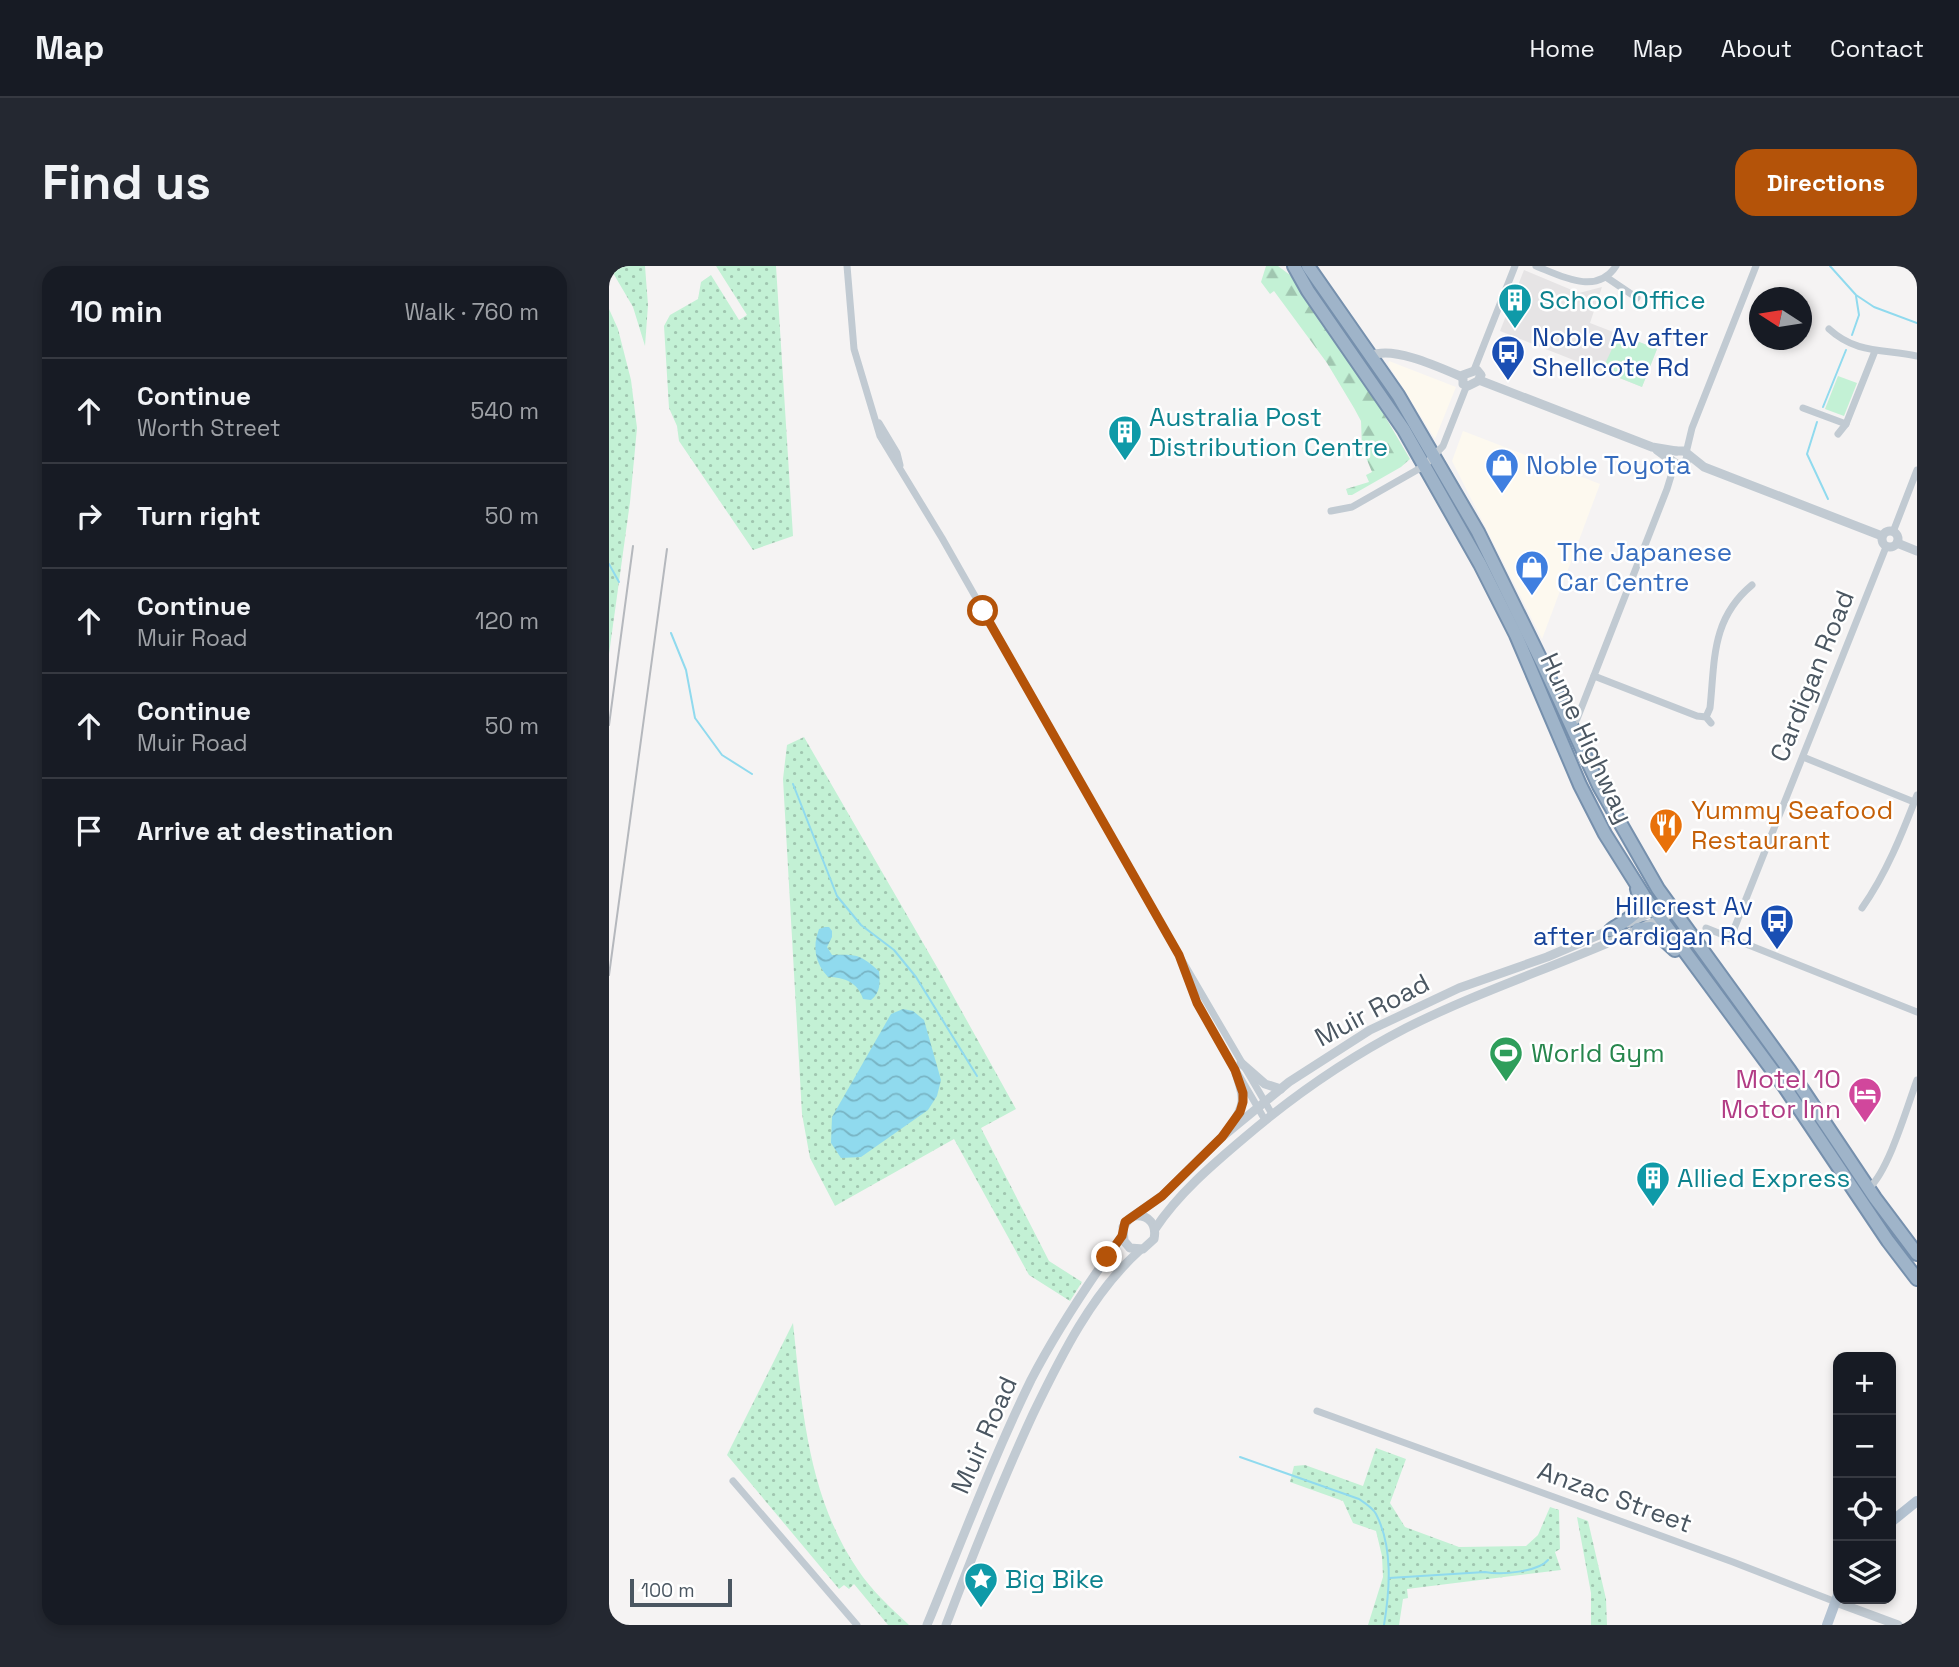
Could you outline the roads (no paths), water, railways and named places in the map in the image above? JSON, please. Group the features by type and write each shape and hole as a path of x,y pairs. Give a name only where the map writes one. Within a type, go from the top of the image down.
{"highway":[{"name":"Hume Highway","path":"1294,266 1404,430 1478,532 1599,786 1671,908 1790,1071 1917,1254"},
{"name":"Hume Highway","path":"1308,266 1398,396 1504,612 1580,785 1605,834 1658,915 1784,1086 1888,1241 1917,1279"},
{"path":"1611,930 1635,914 1639,907 1639,893 1630,874"},
{"path":"1638,929 1651,928 1658,933 1710,985"}],"main road":[{"path":"1896,1518 1917,1501"},
{"path":"1827,1625 1835,1604"}],"street":[{"path":"847,266 854,349 876,419 897,453 900,466 1179,955 1197,1003 1269,1117"},
{"path":"1331,511 1352,507 1429,461 1443,446 1464,381 1474,370 1515,266"},
{"path":"1536,266 1584,283 1606,277 1616,266"},
{"path":"1571,726 1577,719 1756,266"},
{"path":"1606,277 1637,298"},
{"path":"1829,329 1846,341 1875,352 1917,356"},
{"path":"1371,356 1382,352 1396,353 1464,381 1479,380 1882,537"},
{"path":"1838,434 1846,424 1875,352"},
{"path":"1474,370 1481,375 1479,380"},
{"path":"1803,408 1846,424"},
{"path":"1893,532 1917,470"},
{"path":"1887,532 1893,532 1898,537 1897,543 1886,547 1882,537 1887,532"},
{"path":"1897,543 1917,551"},
{"name":"Cardigan Road","path":"1730,939 1886,547"},
{"path":"1594,676 1709,720 1717,640 1732,604 1752,585"},
{"path":"1803,757 1916,798 1875,890 1862,908"},
{"name":"Muir Road","path":"1155,1229 1190,1187 1269,1117 1338,1068 1405,1028 1638,929 1671,908"},
{"name":"Muir Road","path":"1134,1216 1162,1196 1222,1137 1281,1089 1338,1050 1399,1016 1459,988 1547,957 1611,930 1658,915"},
{"path":"1706,928 1917,1012"},
{"path":"1238,1066 1265,1084 1281,1089"},
{"path":"1222,1137 1240,1112 1243,1102 1238,1066"},
{"path":"1869,1188 1877,1180 1885,1163 1917,1080"},
{"path":"1134,1216 1150,1220 1155,1229 1151,1244 1140,1250 1130,1248 1122,1236 1125,1222 1134,1216"},
{"name":"Muir Road","path":"929,1622 1002,1442 1033,1378 1081,1295 1122,1236"},
{"name":"Muir Road","path":"946,1625 1009,1466 1050,1378 1096,1301 1122,1265 1140,1250"},
{"name":"Anzac Street","path":"1317,1411 1833,1597"},
{"path":"733,1481 857,1625"},
{"name":"Anzac Street","path":"1851,1604 1898,1625"}],"water":[{"path":"825,927 832,931 827,947 832,955 857,956 879,971 880,983 871,1000 863,999 858,989 850,982 828,977 824,972 815,948 819,929"},
{"path":"903,1009 913,1011 924,1020 941,1080 937,1096 928,1110 861,1157 841,1158 831,1143 832,1117 891,1014"}],"waterway":[{"path":"1830,266 1856,295 1874,307 1917,323"},
{"path":"1852,335 1859,315 1856,296"},
{"path":"1823,407 1846,350"},
{"path":"1817,422 1807,454 1828,499"},
{"path":"609,564 619,582"},
{"path":"671,633 686,670 695,718 722,755 752,774"},
{"path":"793,784 837,896 861,925 894,950 916,977 977,1076"},
{"path":"1240,1457 1359,1499 1373,1510 1388,1554 1389,1583 1384,1625"},
{"path":"1389,1578 1519,1572 1548,1560"}],"railway":[{"path":"609,725 633,546"},
{"path":"609,975 667,549"}],"place":[{"name":"School Office","path":"1515,330"},
{"name":"Noble Av after Shellcote Rd","path":"1508,382"},
{"name":"Australia Post Distribution Centre","path":"1125,462"},
{"name":"Noble Toyota","path":"1502,495"},
{"name":"The Japanese Car Centre","path":"1532,597"},
{"name":"Yummy Seafood Restaurant","path":"1666,855"},
{"name":"Hillcrest Av after Cardigan Rd","path":"1777,951"},
{"name":"World Gym","path":"1506,1083"},
{"name":"Motel 10 Motor Inn","path":"1865,1124"},
{"name":"Allied Express","path":"1653,1208"},
{"name":"Big Bike","path":"981,1609"}]}
